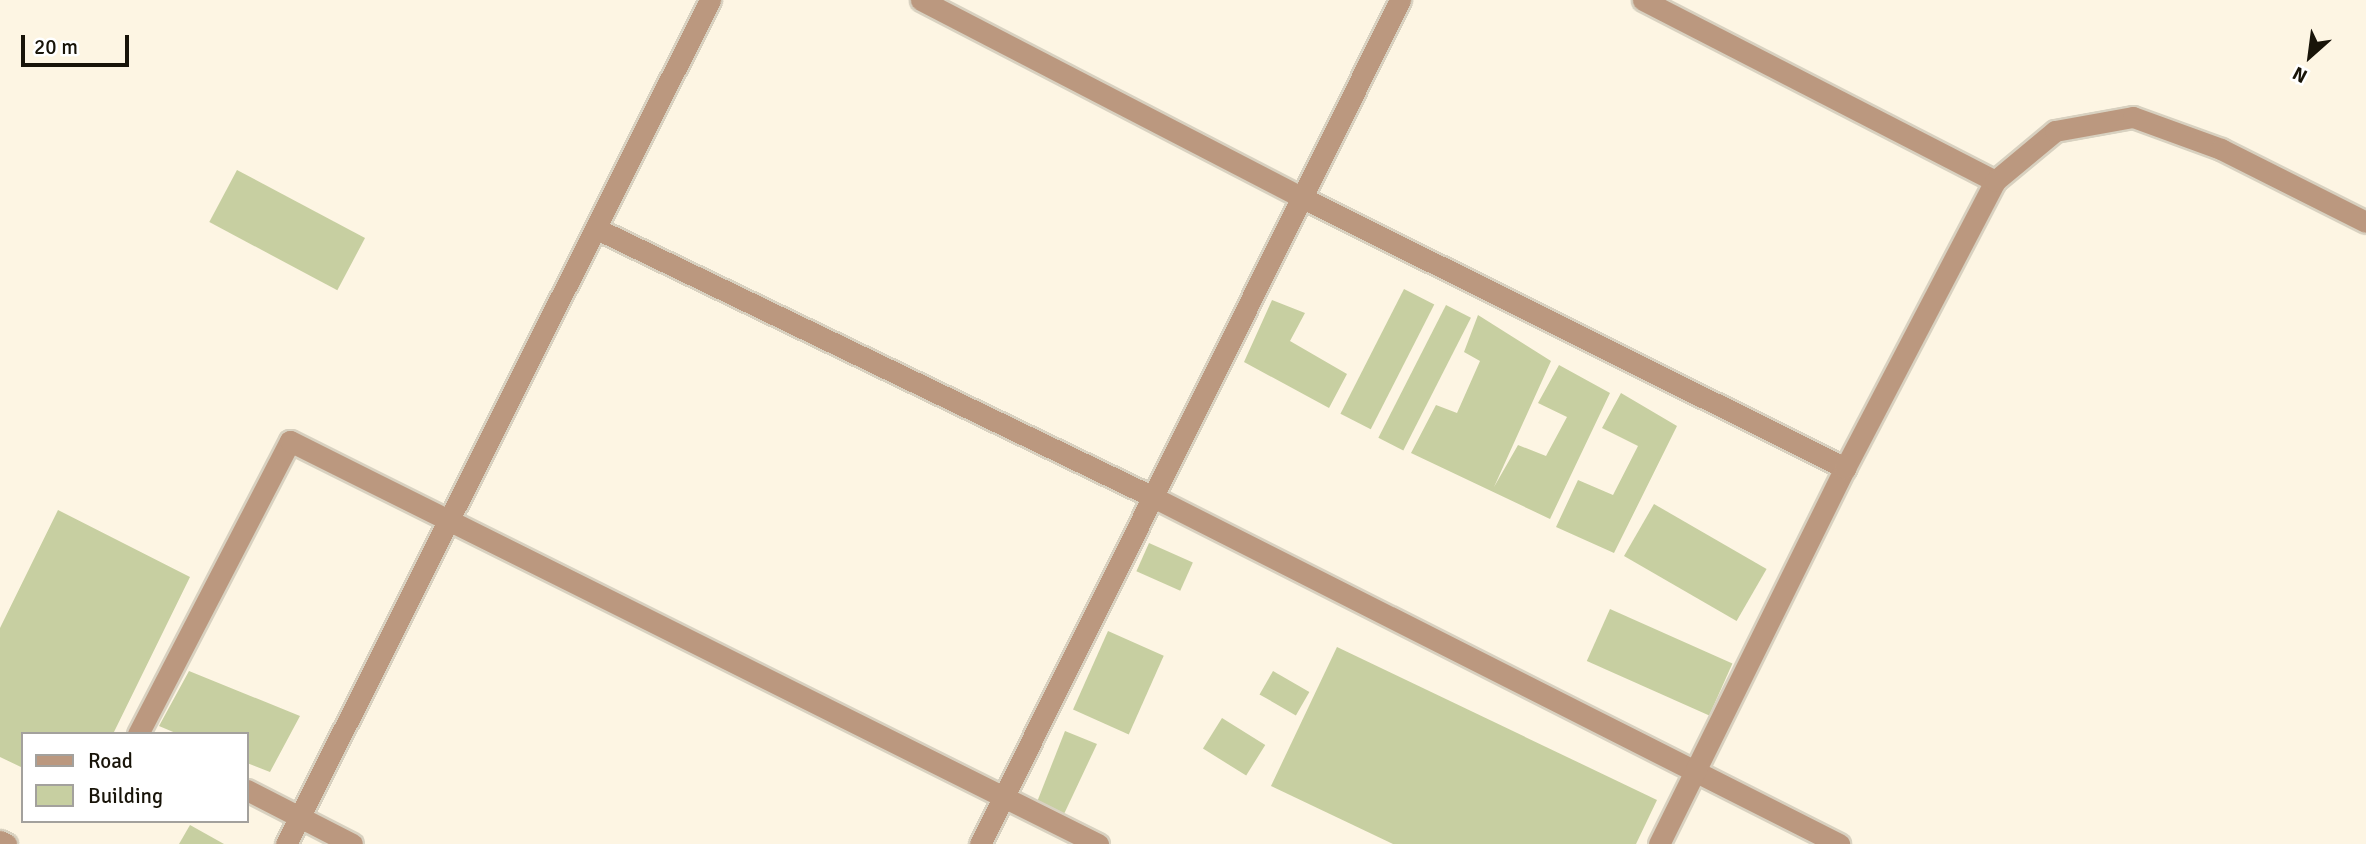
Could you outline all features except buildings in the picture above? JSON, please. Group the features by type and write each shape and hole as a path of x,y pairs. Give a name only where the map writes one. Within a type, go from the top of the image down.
{"street":[{"path":"286,844 450,523 710,0"},
{"path":"922,0 1303,198 1845,468"},
{"path":"980,844 1400,0"},
{"path":"1643,0 1995,181"},
{"path":"1659,844 1845,468 1995,181 2055,131 2133,117 2221,149 2366,222"},
{"path":"597,229 1153,497 1839,844"},
{"path":"139,732 290,441 1098,844"},
{"path":"248,791 352,844"},
{"path":"0,841 6,844"}]}
